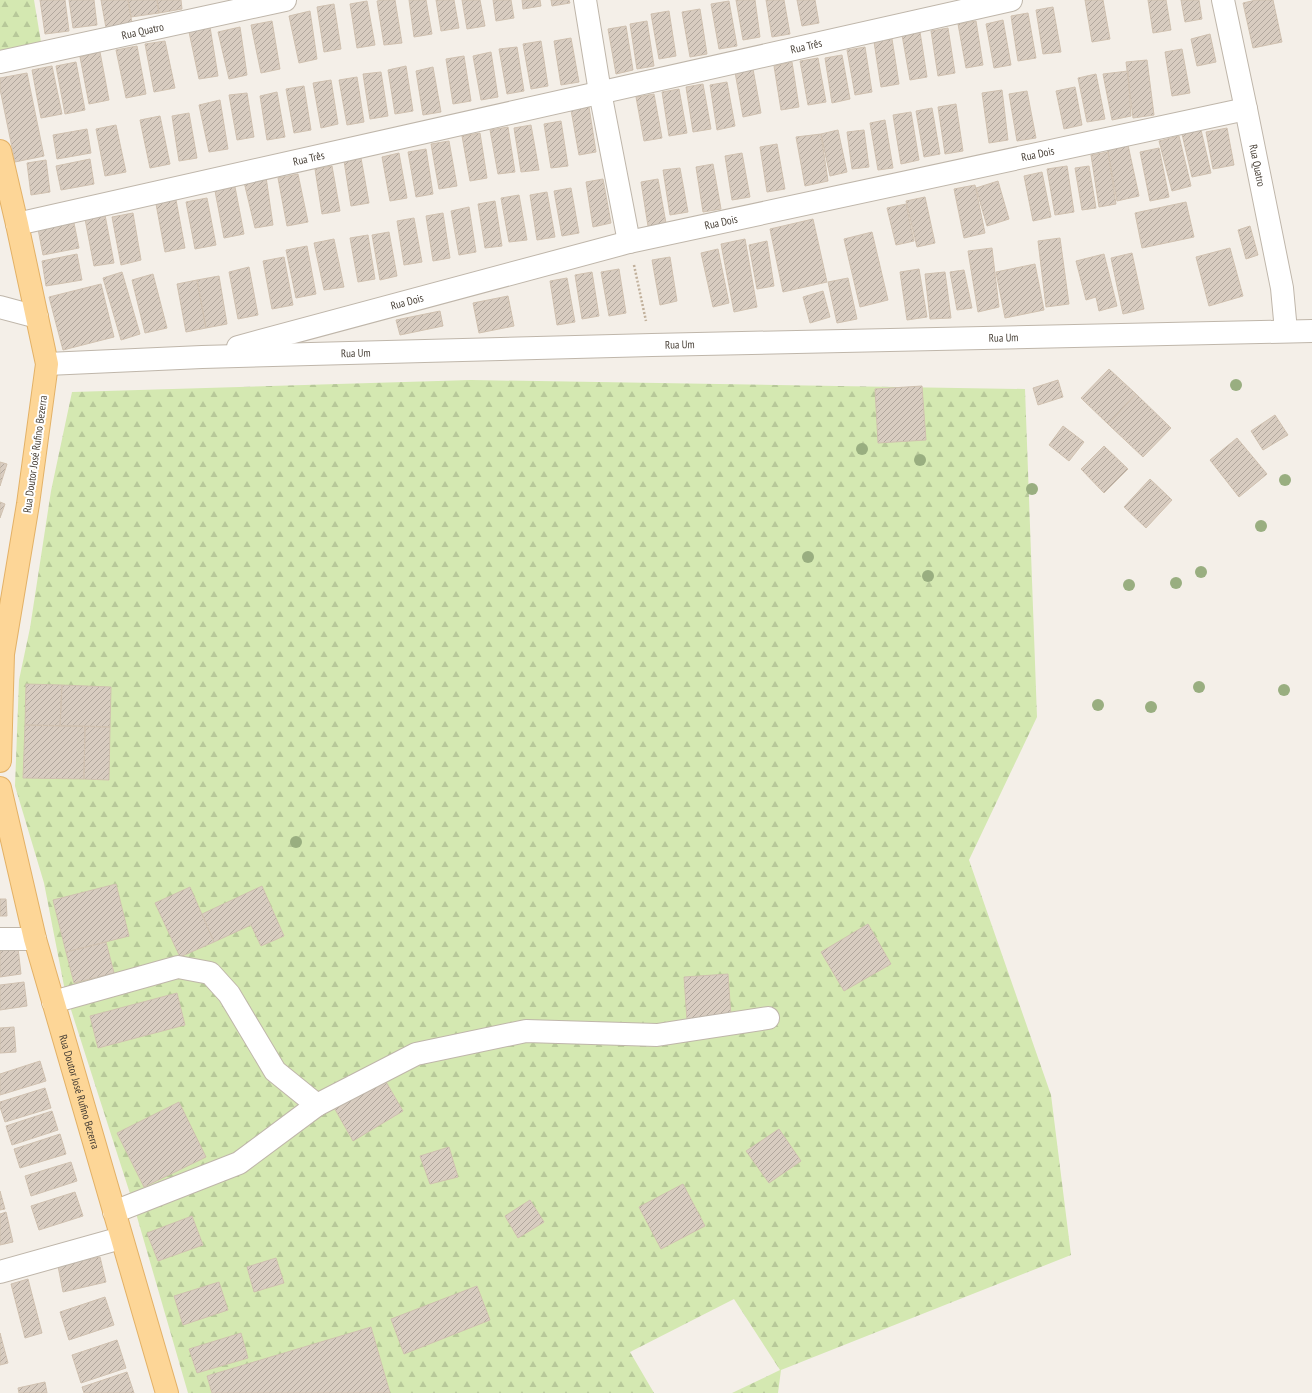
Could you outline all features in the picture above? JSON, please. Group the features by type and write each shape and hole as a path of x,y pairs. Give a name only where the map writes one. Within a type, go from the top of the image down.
{"main road":[{"name":"Rua Doutor José Rufino Bezerra","path":"0,152 47,364 28,504 2,653 0,761"},
{"name":"Rua Doutor José Rufino Bezerra","path":"0,788 35,938 167,1393"}],"street":[{"name":"Rua Quatro","path":"0,62 285,0"},
{"path":"584,0 629,242"},
{"name":"Rua Três","path":"17,224 1011,0"},
{"name":"Rua Quatro","path":"1223,0 1282,288 1286,331"},
{"name":"Rua Dois","path":"202,357 629,242 1246,109"},
{"path":"0,307 37,317"},
{"name":"Rua Um","path":"47,364 202,357 652,345 1312,331"},
{"path":"0,939 35,938"},
{"path":"53,1002 178,967 210,973 229,994 275,1071 317,1105"},
{"path":"114,1212 239,1163 317,1105 416,1054 526,1031 657,1035 768,1018"},
{"path":"0,1272 121,1238"}],"path":[{"path":"629,242 652,345"}],"green space":[{"path":"0,0 34,0 41,42 0,51"},
{"path":"471,380 1025,389 1037,717 969,860 1051,1095 1071,1255 781,1370 778,1393 732,1393 780,1370 734,1299 630,1352 654,1393 188,1393 133,1203 65,991 44,883 15,786 19,680 30,628 51,491 72,392"}],"building":[{"path":"40,0 65,0 69,31 45,34"},
{"path":"69,0 94,0 97,25 73,28"},
{"path":"101,0 128,0 132,23 106,28"},
{"path":"128,0 157,0 159,13 131,17"},
{"path":"157,0 181,0 182,9 159,13"},
{"path":"395,0 402,43 384,45 377,1"},
{"path":"409,0 426,0 432,34 414,37"},
{"path":"436,0 454,0 459,28 441,31"},
{"path":"462,0 480,0 485,26 467,29"},
{"path":"493,0 511,0 514,18 496,21"},
{"path":"522,0 540,0 541,6 523,9"},
{"path":"551,0 569,0 570,3 552,6"},
{"path":"736,0 755,0 760,37 743,40"},
{"path":"766,0 784,0 790,34 772,37"},
{"path":"797,0 815,0 819,23 802,26"},
{"path":"1085,0 1103,0 1110,39 1092,42"},
{"path":"1148,0 1166,0 1171,30 1153,33"},
{"path":"1181,0 1199,0 1202,19 1185,22"},
{"path":"1256,0 1273,0 1282,42 1253,48 1243,3"},
{"path":"367,1 375,45 357,48 350,4"},
{"path":"729,1 737,46 719,49 711,4"},
{"path":"334,4 341,49 324,52 317,7"},
{"path":"1053,7 1061,52 1043,54 1036,10"},
{"path":"700,9 707,54 690,57 682,12"},
{"path":"310,11 317,59 299,63 289,16"},
{"path":"669,11 676,56 659,59 651,14"},
{"path":"1028,13 1036,58 1018,61 1011,16"},
{"path":"1003,20 1011,65 994,68 986,24"},
{"path":"272,21 280,69 261,73 251,25"},
{"path":"647,21 654,66 637,69 630,24"},
{"path":"976,21 983,65 966,68 958,24"},
{"path":"626,26 633,70 616,74 608,29"},
{"path":"210,27 218,76 199,79 189,32"},
{"path":"240,27 247,75 229,79 218,32"},
{"path":"948,28 955,73 938,76 931,31"},
{"path":"920,32 927,77 910,80 902,35"},
{"path":"1210,34 1216,62 1197,66 1191,39"},
{"path":"571,38 579,82 561,85 554,41"},
{"path":"892,39 899,84 881,87 874,42"},
{"path":"165,41 175,88 154,92 145,44"},
{"path":"541,41 548,86 531,89 523,44"},
{"path":"137,46 146,94 126,98 116,50"},
{"path":"517,47 524,91 507,94 499,49"},
{"path":"865,47 872,92 855,95 847,50"},
{"path":"1182,49 1190,93 1172,96 1165,52"},
{"path":"100,52 109,100 89,104 80,57"},
{"path":"491,52 498,97 481,100 473,56"},
{"path":"842,55 850,99 832,103 825,58"},
{"path":"464,56 471,101 453,104 446,59"},
{"path":"818,58 826,102 808,105 800,61"},
{"path":"1147,60 1154,115 1133,118 1126,62"},
{"path":"76,62 85,110 65,114 56,66"},
{"path":"792,62 799,107 781,110 774,66"},
{"path":"52,66 62,114 41,118 32,70"},
{"path":"406,66 413,111 395,114 388,70"},
{"path":"433,67 441,112 423,115 416,71"},
{"path":"753,69 761,113 743,117 735,72"},
{"path":"1128,71 1131,116 1112,120 1103,74"},
{"path":"381,72 388,116 370,119 363,74"},
{"path":"27,73 44,156 15,162 0,89 0,78"},
{"path":"1096,74 1105,119 1087,122 1078,78"},
{"path":"357,77 364,122 347,125 339,80"},
{"path":"331,80 338,124 321,128 313,83"},
{"path":"727,82 735,126 717,130 710,85"},
{"path":"703,84 711,129 693,132 686,87"},
{"path":"304,86 311,130 294,133 286,89"},
{"path":"1075,87 1082,125 1064,129 1056,91"},
{"path":"679,89 687,133 669,136 662,92"},
{"path":"1002,90 1008,140 989,143 982,93"},
{"path":"1027,91 1036,138 1017,141 1009,94"},
{"path":"277,92 285,137 267,140 260,96"},
{"path":"247,93 254,137 237,140 229,95"},
{"path":"654,94 662,138 644,141 636,97"},
{"path":"220,100 228,149 209,152 199,105"},
{"path":"956,104 963,151 945,154 938,107"},
{"path":"589,107 596,152 579,155 571,110"},
{"path":"932,108 940,154 924,157 916,111"},
{"path":"911,112 919,160 901,164 893,115"},
{"path":"189,113 197,158 179,161 172,116"},
{"path":"160,116 170,164 150,168 140,120"},
{"path":"885,120 893,168 878,170 870,123"},
{"path":"561,121 568,166 551,168 544,124"},
{"path":"116,125 126,172 105,176 96,129"},
{"path":"531,125 539,170 521,172 514,128"},
{"path":"508,127 515,172 498,174 490,130"},
{"path":"1227,128 1234,165 1213,169 1206,132"},
{"path":"87,129 91,153 57,159 53,135"},
{"path":"838,130 847,172 830,176 821,134"},
{"path":"864,130 869,167 852,169 847,132"},
{"path":"1201,130 1211,173 1192,177 1182,134"},
{"path":"480,133 487,178 470,181 462,136"},
{"path":"821,134 828,181 805,186 796,137"},
{"path":"1179,136 1191,186 1172,191 1159,141"},
{"path":"449,141 457,186 439,189 431,144"},
{"path":"777,144 785,189 767,192 760,147"},
{"path":"1128,145 1139,196 1117,201 1108,152 1106,149"},
{"path":"1159,148 1169,197 1150,201 1140,152"},
{"path":"426,149 433,194 416,197 408,152"},
{"path":"1108,152 1116,204 1099,207 1091,155"},
{"path":"399,153 407,198 390,201 382,157"},
{"path":"742,153 750,197 732,200 725,156"},
{"path":"361,158 369,203 351,206 344,161"},
{"path":"90,159 94,184 61,190 56,166"},
{"path":"46,160 50,192 31,195 27,163"},
{"path":"713,164 721,209 703,212 696,167"},
{"path":"332,166 340,211 322,214 315,169"},
{"path":"1067,166 1074,212 1055,215 1047,169"},
{"path":"1089,166 1096,208 1082,210 1075,168"},
{"path":"680,168 688,212 670,215 663,170"},
{"path":"1042,172 1051,217 1033,221 1024,176"},
{"path":"298,174 308,222 287,226 278,178"},
{"path":"266,177 273,225 255,228 244,182"},
{"path":"603,179 611,223 593,227 586,182"},
{"path":"658,179 666,223 648,226 641,182"},
{"path":"998,181 1009,219 987,226 976,188"},
{"path":"975,185 985,233 964,238 954,189"},
{"path":"235,187 244,234 224,238 215,191"},
{"path":"571,188 579,233 562,236 554,191"},
{"path":"547,192 555,237 537,240 530,195"},
{"path":"519,195 527,240 509,242 501,198"},
{"path":"925,197 935,243 917,247 906,201"},
{"path":"207,198 216,245 195,249 186,202"},
{"path":"176,200 185,248 165,252 156,204"},
{"path":"495,201 502,246 485,248 478,204"},
{"path":"1186,202 1194,237 1142,248 1135,213"},
{"path":"906,204 914,241 896,245 887,208"},
{"path":"469,207 476,252 459,255 451,211"},
{"path":"133,213 141,260 121,265 112,217"},
{"path":"443,213 450,258 433,261 426,216"},
{"path":"105,215 114,263 94,266 85,219"},
{"path":"414,218 422,262 404,265 397,221"},
{"path":"813,219 827,282 783,292 770,229"},
{"path":"74,223 79,248 43,255 38,229"},
{"path":"1250,226 1258,255 1246,259 1238,230"},
{"path":"389,232 397,276 380,280 372,235"},
{"path":"872,232 888,300 860,307 844,239"},
{"path":"368,235 375,279 358,282 350,238"},
{"path":"1060,238 1069,304 1046,307 1038,241"},
{"path":"334,239 344,287 324,290 314,243"},
{"path":"745,239 757,307 734,312 721,244"},
{"path":"767,241 774,286 757,289 749,245"},
{"path":"307,246 316,294 296,298 286,250"},
{"path":"992,248 999,307 978,312 968,251"},
{"path":"1230,248 1243,296 1209,306 1196,257"},
{"path":"718,249 729,303 713,307 701,253"},
{"path":"1132,253 1144,309 1123,314 1111,258"},
{"path":"77,254 82,280 46,286 42,261"},
{"path":"1104,254 1117,306 1099,311 1096,297 1086,300 1076,261"},
{"path":"284,257 293,305 272,309 263,261"},
{"path":"670,257 677,301 660,305 652,260"},
{"path":"1035,264 1044,310 1005,318 996,272"},
{"path":"249,267 258,315 238,319 229,272"},
{"path":"619,269 626,313 609,316 601,272"},
{"path":"919,269 927,317 907,320 900,272"},
{"path":"964,270 972,308 957,310 950,272"},
{"path":"122,272 140,334 121,340 103,278"},
{"path":"592,272 599,316 582,319 575,275"},
{"path":"945,272 951,318 930,319 925,274"},
{"path":"153,274 167,328 145,333 132,280"},
{"path":"219,276 227,324 206,328 197,280"},
{"path":"567,278 575,322 557,325 550,281"},
{"path":"848,278 857,319 837,323 828,282"},
{"path":"197,280 206,328 186,332 177,284"},
{"path":"101,284 114,337 63,350 49,297"},
{"path":"823,291 830,317 810,323 803,297"},
{"path":"508,296 514,326 479,333 473,303"},
{"path":"440,311 443,326 400,335 396,320"},
{"path":"1109,369 1136,394 1108,424 1081,398"},
{"path":"1058,380 1063,397 1038,405 1033,388"},
{"path":"922,386 926,440 878,443 875,389"},
{"path":"1136,394 1171,428 1143,457 1108,424"},
{"path":"1275,415 1288,435 1263,450 1251,431"},
{"path":"1063,426 1084,442 1069,461 1049,445"},
{"path":"1237,438 1267,474 1239,497 1210,460"},
{"path":"1104,446 1128,469 1104,493 1081,469"},
{"path":"0,462 7,464 0,486"},
{"path":"1150,479 1172,500 1146,528 1124,507"},
{"path":"0,502 5,504 0,518"},
{"path":"26,684 62,685 60,726 25,725"},
{"path":"62,685 111,687 110,727 60,726"},
{"path":"25,725 85,726 84,779 23,778"},
{"path":"85,726 110,727 109,780 84,779"},
{"path":"116,884 129,936 66,952 53,900"},
{"path":"262,886 284,936 261,946 251,925 214,942 202,914"},
{"path":"190,887 214,942 180,957 155,903"},
{"path":"0,899 6,899 7,916 0,916"},
{"path":"868,924 891,964 844,991 821,952"},
{"path":"106,942 114,973 74,983 66,952"},
{"path":"18,948 21,974 0,977 0,951"},
{"path":"728,974 731,1016 687,1020 684,977"},
{"path":"24,982 27,1006 0,1010 0,985"},
{"path":"177,993 185,1025 98,1048 90,1016"},
{"path":"14,1027 16,1052 0,1053 0,1028"},
{"path":"40,1061 46,1081 0,1095 0,1074"},
{"path":"382,1075 403,1111 353,1141 332,1104"},
{"path":"45,1088 51,1108 5,1122 0,1107 0,1102"},
{"path":"179,1102 206,1157 144,1187 117,1133"},
{"path":"52,1111 58,1130 12,1145 6,1126"},
{"path":"779,1129 801,1161 769,1183 746,1151"},
{"path":"60,1134 66,1154 20,1168 14,1149"},
{"path":"449,1147 458,1177 430,1184 420,1156"},
{"path":"71,1162 77,1181 31,1196 25,1176"},
{"path":"683,1184 705,1226 661,1249 639,1207"},
{"path":"0,1191 5,1209 0,1210"},
{"path":"75,1192 83,1216 39,1230 31,1206"},
{"path":"530,1200 544,1222 518,1238 505,1216"},
{"path":"6,1212 13,1242 0,1245 0,1214"},
{"path":"192,1216 203,1245 158,1261 147,1233"},
{"path":"100,1257 106,1282 63,1292 58,1266"},
{"path":"276,1258 284,1283 254,1292 247,1267"},
{"path":"28,1279 42,1333 25,1338 11,1284"},
{"path":"219,1282 228,1310 183,1325 174,1296"},
{"path":"477,1286 490,1320 404,1354 391,1319"},
{"path":"105,1297 114,1325 69,1340 60,1312"},
{"path":"371,1327 390,1393 212,1393 207,1376"},
{"path":"0,1333 8,1363 0,1365"},
{"path":"241,1333 248,1358 197,1373 189,1349"},
{"path":"117,1340 126,1368 81,1383 72,1355"},
{"path":"127,1372 134,1393 84,1393 82,1387"},
{"path":"45,1382 47,1393 19,1393 18,1388"}]}
